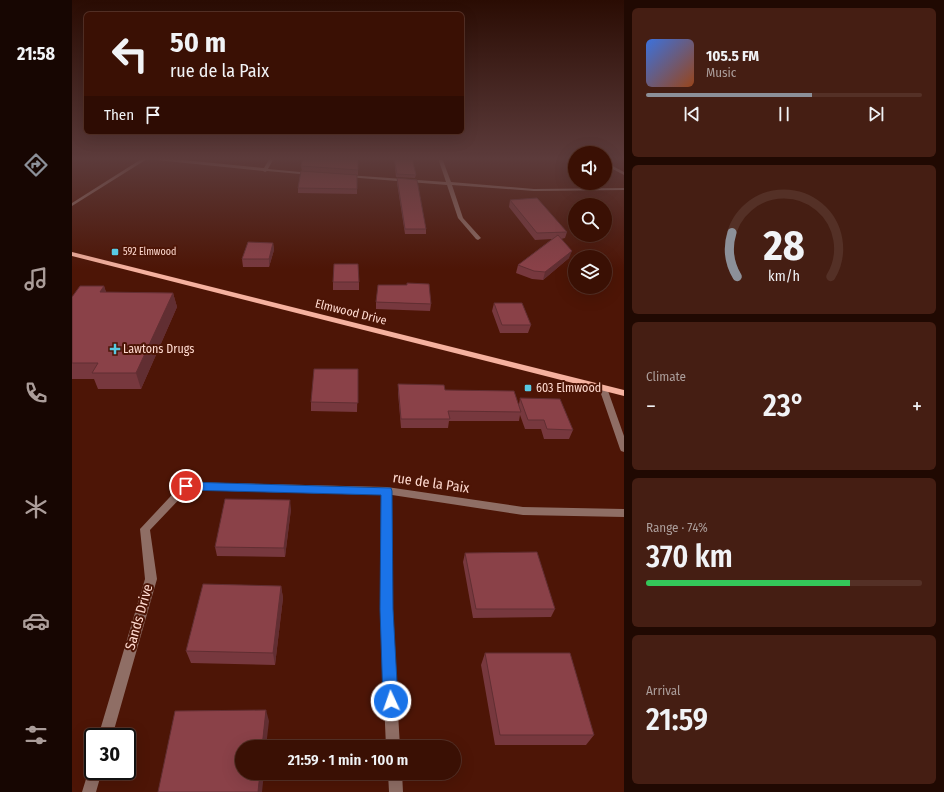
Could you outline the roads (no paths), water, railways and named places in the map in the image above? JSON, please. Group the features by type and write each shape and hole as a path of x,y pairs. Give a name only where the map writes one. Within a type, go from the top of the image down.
{"main road":[{"name":"Elmwood Drive","path":"72,254 624,393"}],"street":[{"path":"72,205 88,195"},
{"path":"452,195 461,218 478,238"},
{"path":"603,388 624,449"},
{"name":"rue de la Paix","path":"186,486 387,491 523,511 624,513"},
{"name":"Sands Drive","path":"108,728 150,579 145,529 186,486"},
{"path":"387,491 386,609 393,740"},
{"path":"89,792 92,780"},
{"path":"395,780 396,792"}],"place":[{"name":"592 Elmwood","path":"115,252"},
{"name":"Lawtons Drugs","path":"115,349"},
{"name":"603 Elmwood","path":"528,388"}]}
